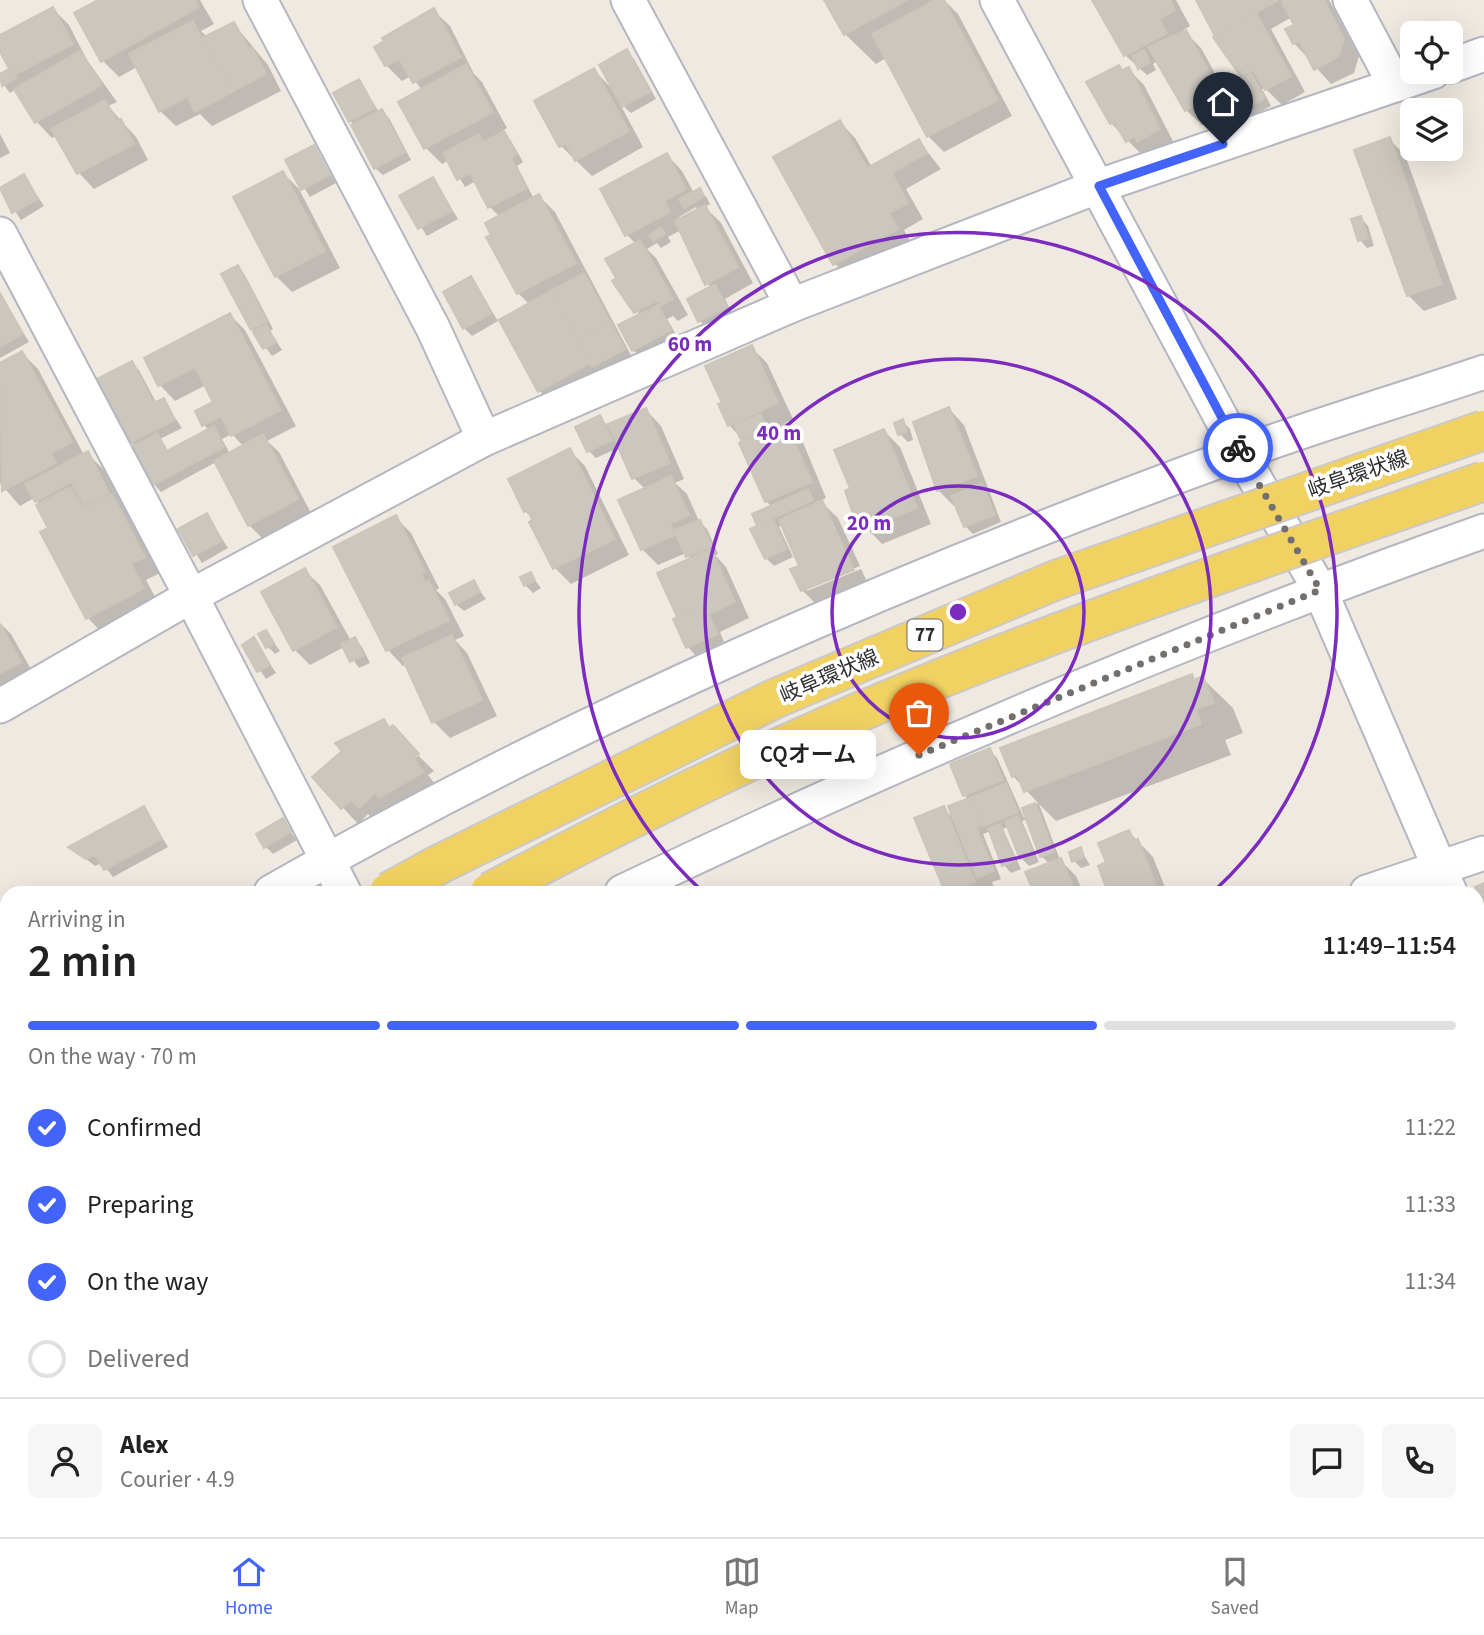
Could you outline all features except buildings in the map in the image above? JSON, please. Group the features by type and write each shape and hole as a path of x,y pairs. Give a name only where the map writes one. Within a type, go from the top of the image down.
{"main road":[{"name":"岐阜環状線","path":"399,886 774,699 1056,580 1484,430"},
{"name":"77","path":"501,886 625,821 825,727 1087,621 1484,481"}],"street":[{"path":"260,0 433,328 484,439"},
{"path":"628,0 792,305"},
{"path":"997,0 1240,453 1320,590 1445,880"},
{"path":"1350,0 1395,85"},
{"path":"1463,62 1484,54"},
{"path":"0,706 191,596 484,439 792,305 1099,186 1400,83"},
{"path":"0,234 340,886"},
{"path":"281,886 430,802 758,645 927,573 1240,453 1484,372"},
{"path":"635,886 943,744 1320,590 1484,531"},
{"path":"1406,886 1445,880 1484,853"}],"way so far":[{"path":"919,755 1320,590 1238,448"}],"place":[{"name":"CQオーム","path":"919,755"}],"route":[{"path":"1223,144 1099,186 1238,448"}]}
